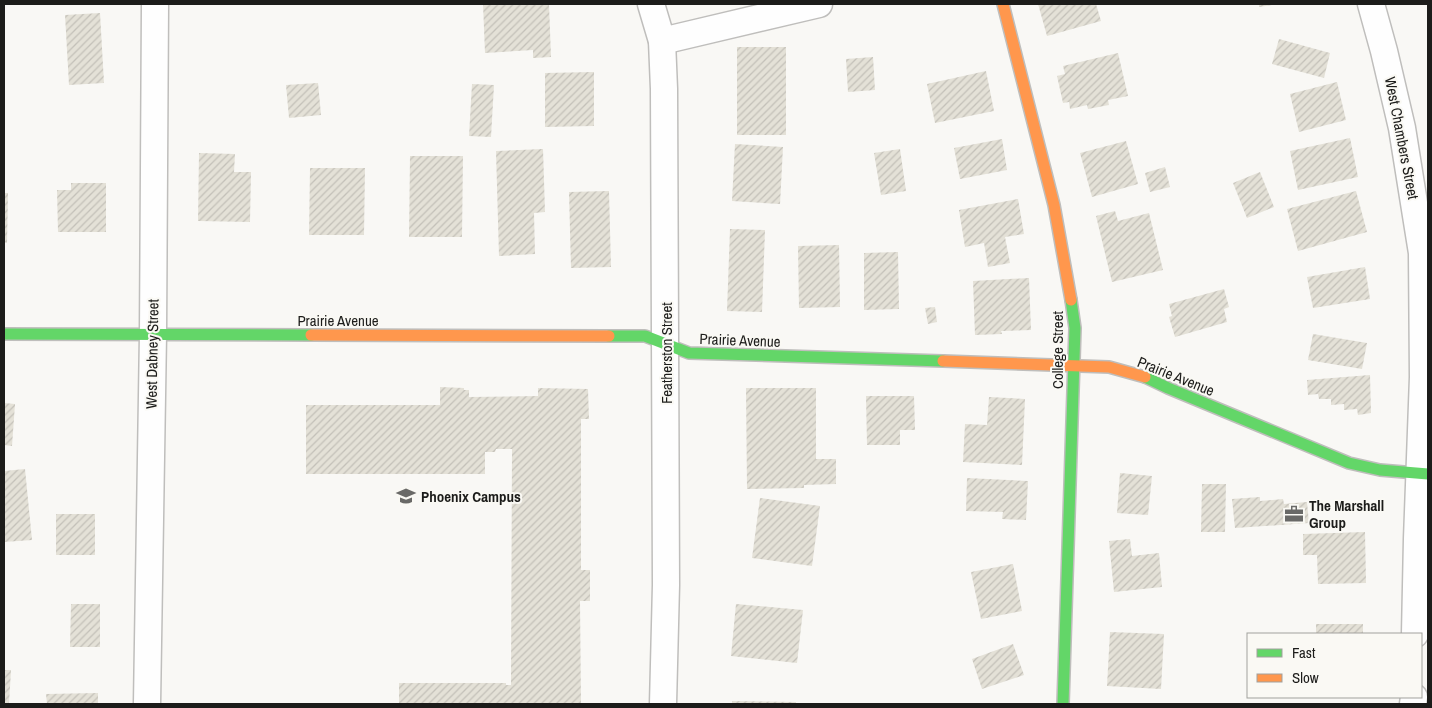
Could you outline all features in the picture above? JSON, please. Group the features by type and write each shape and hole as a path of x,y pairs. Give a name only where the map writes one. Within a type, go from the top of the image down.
{"street":[{"name":"West Dabney Street","path":"147,704 153,334 155,4"},
{"name":"Featherston Street","path":"651,4 662,41 664,89 666,585 663,704"},
{"path":"662,41 819,4"},
{"name":"College Street","path":"1003,4 1054,205 1065,257 1075,328 1063,704"},
{"name":"West Chambers Street","path":"1371,4 1402,128 1422,253 1424,474 1415,633"},
{"name":"Prairie Avenue","path":"4,334 645,336 689,353 1109,367 1140,375 1349,463 1380,470 1424,474"}],"building":[{"path":"483,4 549,4 551,57 533,58 533,50 485,53"},
{"path":"1038,4 1096,4 1101,21 1047,36"},
{"path":"1259,4 1272,4 1272,5 1259,7"},
{"path":"100,13 104,83 69,85 65,15"},
{"path":"1279,39 1330,53 1324,78 1272,64"},
{"path":"737,47 786,47 786,135 737,135"},
{"path":"1118,53 1128,96 1108,100 1109,105 1088,109 1087,105 1070,109 1069,102 1063,103 1057,76 1065,74 1063,66"},
{"path":"873,57 875,90 848,92 846,59"},
{"path":"986,71 994,111 935,123 927,84"},
{"path":"594,72 594,126 545,127 545,73"},
{"path":"1337,82 1346,120 1299,132 1290,94"},
{"path":"318,83 321,115 289,118 286,85"},
{"path":"472,84 494,85 491,137 469,136"},
{"path":"1350,138 1358,177 1298,190 1290,151"},
{"path":"1002,139 1007,170 960,179 954,148"},
{"path":"1126,141 1138,184 1092,197 1080,153"},
{"path":"735,144 783,147 780,204 732,201"},
{"path":"543,149 545,212 534,213 535,254 499,256 496,151"},
{"path":"900,149 906,191 881,195 874,153"},
{"path":"199,153 235,154 234,172 251,172 250,222 198,221"},
{"path":"410,156 463,156 462,237 409,237"},
{"path":"1165,167 1170,187 1150,192 1145,173"},
{"path":"310,168 365,168 364,235 309,235"},
{"path":"1260,172 1274,207 1247,218 1233,183"},
{"path":"71,183 106,183 106,232 58,232 57,190 71,190"},
{"path":"609,191 611,267 571,268 569,192"},
{"path":"1356,191 1367,232 1298,251 1287,209"},
{"path":"4,193 8,193 7,243 4,242"},
{"path":"1018,199 1024,234 1005,237 1010,263 988,267 984,243 965,247 959,210"},
{"path":"1115,211 1118,221 1149,213 1163,270 1112,282 1096,216"},
{"path":"730,229 765,230 762,312 727,311"},
{"path":"839,245 840,307 799,308 798,246"},
{"path":"898,252 899,309 864,310 864,253"},
{"path":"1365,267 1370,299 1313,308 1307,277"},
{"path":"1029,278 1031,330 1001,331 1002,334 975,335 973,281"},
{"path":"1224,289 1229,307 1224,309 1227,322 1175,337 1169,317 1172,316 1169,304"},
{"path":"935,307 937,322 928,324 925,308"},
{"path":"1313,334 1367,343 1362,369 1308,360"},
{"path":"1370,375 1371,413 1358,415 1357,409 1344,410 1344,404 1331,405 1331,399 1319,399 1318,394 1308,395 1307,380"},
{"path":"440,387 464,388 464,390 469,390 469,397 538,396 538,388 588,389 589,419 581,419 581,570 590,570 590,601 580,601 581,704 399,704 399,683 506,683 506,685 511,685 512,449 496,449 495,452 485,452 485,474 306,474 306,405 440,405"},
{"path":"746,388 816,388 816,459 836,459 836,484 804,485 804,488 747,489"},
{"path":"866,396 914,396 915,430 900,430 900,445 867,445"},
{"path":"989,397 1025,399 1022,465 963,462 965,424 987,425"},
{"path":"4,403 15,404 12,446 4,445"},
{"path":"25,469 32,540 4,542 4,471"},
{"path":"1120,473 1152,476 1148,515 1117,513"},
{"path":"967,478 1028,481 1026,520 1002,519 1003,512 966,511"},
{"path":"1202,484 1226,484 1225,532 1201,532"},
{"path":"1260,497 1260,501 1283,499 1284,504 1307,502 1309,523 1235,528 1232,499"},
{"path":"760,498 820,506 812,566 752,558"},
{"path":"56,514 95,514 95,555 56,555"},
{"path":"1365,532 1366,583 1318,584 1317,555 1303,555 1303,534"},
{"path":"1130,539 1132,556 1159,553 1162,587 1114,592 1109,541"},
{"path":"1013,564 1022,611 981,619 971,572"},
{"path":"71,604 100,604 100,647 70,647"},
{"path":"736,604 803,610 797,663 731,656"},
{"path":"1316,624 1363,624 1363,633 1316,633"},
{"path":"1110,632 1164,634 1161,689 1107,686"},
{"path":"1013,644 1024,675 982,689 972,659"},
{"path":"4,670 11,670 9,704 4,704"},
{"path":"98,693 98,704 47,704 46,694"},
{"path":"732,701 796,702 796,704 732,704"}],"traffic: fast":[{"path":"1063,704 1075,328 1071,300"},
{"path":"4,334 311,335"},
{"path":"609,336 645,336 689,353 943,361"},
{"path":"1145,377 1349,463 1380,470 1428,474"}],"traffic: slow":[{"path":"1003,4 1054,205 1071,300"},
{"path":"311,335 609,336"},
{"path":"943,361 1109,367 1145,377"}],"place":[{"name":"Phoenix Campus","path":"406,496"},
{"name":"The Marshall Group","path":"1294,514"}]}
